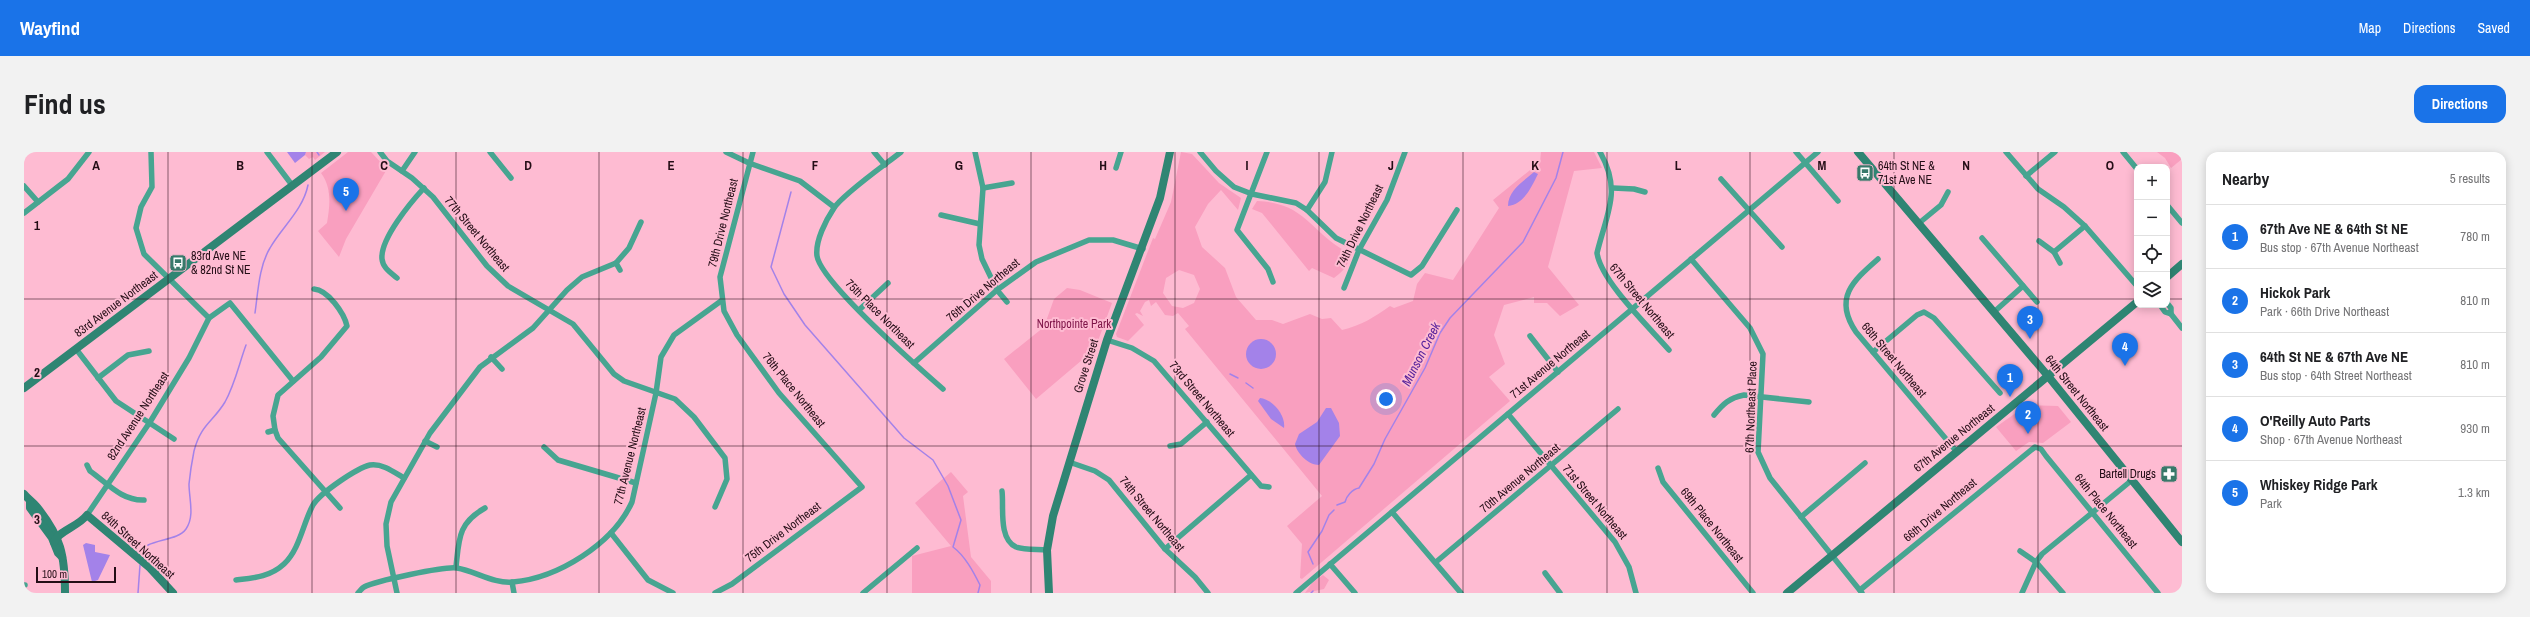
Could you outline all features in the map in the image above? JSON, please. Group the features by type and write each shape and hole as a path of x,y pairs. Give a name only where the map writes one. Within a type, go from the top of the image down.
{"street":[{"path":"24,213 68,179 89,152"},
{"path":"151,152 152,187 141,207 136,228 144,254 158,270 170,278 209,318"},
{"path":"267,152 292,185"},
{"name":"83rd Avenue Northeast","path":"24,388 337,152"},
{"name":"77th Street Northeast","path":"380,152 387,161 424,188 501,280 508,286 549,308 573,324 614,374 624,381 675,399 694,417 725,458 727,479 715,507"},
{"path":"402,171 415,152"},
{"path":"490,152 511,178"},
{"path":"726,152 749,163 800,181 834,207 901,152"},
{"name":"79th Drive Northeast","path":"721,300 720,277 753,152"},
{"path":"874,152 885,165"},
{"path":"975,152 983,188 979,245 982,259 997,290 1007,302"},
{"path":"1116,168 1121,152"},
{"name":"Grove Street","path":"1049,593 1047,550 1053,516 1107,340 1143,249 1160,198 1170,152"},
{"path":"1200,152 1224,179 1234,187 1252,194 1296,203 1307,210 1336,238 1411,275 1422,266 1457,210"},
{"path":"1266,152 1252,194 1237,230 1268,270 1273,282"},
{"path":"1307,210 1326,182 1332,152"},
{"name":"74th Drive Northeast","path":"1344,288 1359,250 1387,200 1405,152"},
{"name":"67th Street Northeast","path":"1600,152 1609,169 1613,188 1597,252 1598,262 1606,277 1669,350"},
{"path":"1796,152 1838,201"},
{"name":"71st Avenue Northeast","path":"1296,593 1818,152"},
{"name":"64th Street Northeast","path":"1858,152 2048,376 2182,542"},
{"path":"2006,152 2038,189 2064,207 2085,226 2134,283"},
{"path":"2026,176 2055,152"},
{"path":"2122,152 2134,166"},
{"path":"1721,179 1782,247"},
{"path":"983,188 1012,183"},
{"path":"24,186 38,202"},
{"path":"397,278 385,267 382,258 385,244 407,207 424,188"},
{"path":"1613,188 1634,189 1645,192"},
{"path":"1918,224 1941,205 1948,192"},
{"name":"75th Place Northeast","path":"834,207 818,244 817,256 821,268 858,310 943,390"},
{"path":"2170,209 2182,223"},
{"path":"941,215 980,224"},
{"path":"397,593 393,578 386,524 391,502 426,441 480,367 491,357 533,328 549,308 582,277 616,263 629,248 642,222"},
{"path":"2054,252 2085,226"},
{"path":"1982,238 2037,302"},
{"name":"76th Drive Northeast","path":"914,363 997,290 1036,262 1090,240 1113,240 1143,249"},
{"path":"2039,241 2054,252 2060,263"},
{"name":"67th Northeast Place","path":"1691,259 1758,341 1764,363 1758,452 1760,459 1770,478 1861,592"},
{"name":"66th Street Northeast","path":"1878,259 1853,281 1846,304 1851,324 1956,452"},
{"path":"616,263 620,270"},
{"path":"2170,274 2182,264"},
{"path":"858,310 888,283"},
{"path":"1994,312 2024,286"},
{"path":"314,289 326,294 344,319 347,326 321,357 278,394 274,405 273,416 278,438 325,493 340,508"},
{"name":"77th Avenue Northeast","path":"456,567 479,576 512,582 553,572 569,565 611,533 626,516 632,502 656,392 660,364 666,346 678,331 721,300"},
{"name":"76th Place Northeast","path":"721,300 724,311 737,335 779,393 862,486"},
{"name":"82nd Avenue Northeast","path":"55,539 78,525 87,515 150,422 189,358 209,318 230,303 293,380"},
{"name":"67th Avenue Northeast","path":"1787,593 2134,304"},
{"path":"2170,307 2171,314"},
{"path":"2162,308 2165,312 2171,314 2182,328"},
{"path":"1873,352 1917,315 1924,312 1934,318 2000,394"},
{"path":"1530,336 1558,372"},
{"name":"73rd Street Northeast","path":"1107,340 1132,348 1154,361 1260,486 1268,487"},
{"path":"76,349 116,401 174,439"},
{"path":"98,378 128,355 149,351"},
{"path":"491,357 502,369"},
{"path":"1714,416 1724,402 1733,397 1744,395 1809,402"},
{"name":"70th Avenue Northeast","path":"1436,562 1552,467 1618,409"},
{"name":"71st Street Northeast","path":"1508,414 1623,554 1636,593"},
{"path":"1170,446 1181,444 1207,422"},
{"path":"268,432 275,430"},
{"path":"426,441 437,447"},
{"path":"544,447 558,460 636,483"},
{"name":"64th Place Northeast","path":"2035,448 2041,449 2158,593"},
{"name":"66th Drive Northeast","path":"1861,592 2035,448"},
{"name":"74th Street Northeast","path":"1069,462 1095,471 1108,480 1165,548 1195,577 1208,593"},
{"path":"1801,518 1865,463"},
{"path":"87,465 90,471 125,498 132,501 144,500"},
{"path":"236,580 270,574 284,564 298,541 314,503 325,493 370,465 386,467 404,478"},
{"name":"69th Place Northeast","path":"1658,468 1664,482 1753,593"},
{"path":"1165,548 1251,475"},
{"path":"2022,593 2036,562 2042,554 2132,480"},
{"name":"75th Drive Northeast","path":"715,593 732,584 862,486"},
{"path":"1002,491 1004,527 1012,544 1016,547 1047,550"},
{"path":"24,494 30,505 36,505 55,539 63,550 62,557 65,593"},
{"path":"358,593 365,587 393,578 456,567 459,534 471,516 485,508"},
{"path":"1392,512 1461,593"},
{"name":"84th Street Northeast","path":"87,515 150,568 173,593"},
{"path":"611,533 648,580 673,593"},
{"path":"861,592 917,548"},
{"path":"2020,551 2036,562 2063,593"},
{"path":"1330,564 1355,593"},
{"path":"1545,573 1560,593"},
{"path":"512,582 514,593"}],"green space":[{"path":"306,152 325,152 315,160 313,157 309,159 305,155"},
{"path":"348,152 371,152 387,169 346,239 339,257 318,231 327,223 329,210 329,191 325,179 321,173"},
{"path":"1181,152 1192,154 1219,183 1241,198 1238,210 1221,190 1208,204 1195,227 1202,247 1225,268 1236,297 1256,320 1272,320 1283,324 1310,314 1322,319 1331,318 1342,330 1367,321 1390,306 1394,308 1413,301 1417,284 1425,273 1453,280 1499,208 1493,200 1540,162 1541,152 1594,152 1602,168 1574,171 1548,267 1579,305 1560,316 1547,303 1534,303 1534,297 1504,305 1494,335 1505,364 1489,377 1510,401 1302,579 1300,578 1302,544 1287,526 1322,496 1185,329 1189,326 1178,313 1173,316 1165,315 1156,302 1151,306 1149,300 1145,302 1140,311 1143,316 1137,313 1135,314 1144,325 1128,341 1117,337 1116,334 1153,238 1155,239 1171,202","holes":["1179,270 1194,275 1200,289 1194,303 1183,308 1172,306 1163,293 1166,278"]},
{"path":"2157,152 2182,152 2182,159 2171,168 2170,164"},
{"path":"1257,201 1287,207 1297,213 1324,236 1347,252 1349,260 1346,267 1334,278 1312,268 1309,271 1262,213 1252,209"},
{"name":"Northpointe Park","path":"1067,288 1080,290 1112,303 1095,349 1036,399 1004,359 1044,327 1054,299"},
{"path":"2027,405 2058,406 2071,422 2043,443 2029,442 2016,451 1996,427"},
{"path":"951,472 968,492 963,496 971,557 991,581 991,593 912,593 912,556 951,546 915,503"},
{"path":"1323,575 1329,580 1324,589 1305,593 1312,583"}],"shaded area":[{"path":"287,152 306,152 305,155 295,163"},
{"path":"1534,172 1538,174 1533,185 1523,199 1514,205 1508,206 1511,195 1514,191 1521,182"},
{"path":"1261,339 1272,343 1276,354 1272,365 1261,369 1250,365 1246,354 1250,343"},
{"path":"1260,398 1269,401 1277,408 1283,418 1284,428 1271,419 1258,401"},
{"path":"1326,408 1331,408 1339,423 1340,436 1319,465 1315,465 1298,452 1295,444 1299,434 1317,422"},
{"path":"86,543 95,545 95,552 110,555 98,580 92,582 83,545"}],"waterway":[{"name":"Munson Creek","path":"1337,505 1345,502 1350,494 1359,488 1374,464 1385,439 1425,368 1440,333 1450,318 1523,242 1556,178 1563,152"},
{"path":"255,313 263,263 266,255 302,202 308,185"},
{"path":"791,192 771,267 784,294 805,325 904,438 933,460 948,486 961,520 953,547 965,559 975,574 980,585 978,593"},
{"path":"144,557 148,545 179,535 189,524 191,513 189,484 194,451 200,435 225,402 246,345"},
{"path":"1230,374 1238,378"},
{"path":"1246,383 1253,388"},
{"name":"Munson Creek","path":"1313,564 1308,552 1322,531 1329,515 1334,510"},
{"path":"138,593 140,565"}],"place":[{"name":"64th St NE & 71st Ave NE","path":"1865,173"},
{"name":"Whiskey Ridge Park","path":"346,211"},
{"name":"83rd Ave NE & 82nd St NE","path":"178,263"},
{"name":"64th St NE & 67th Ave NE","path":"2030,339"},
{"name":"O'Reilly Auto Parts","path":"2125,366"},
{"name":"67th Ave NE & 64th St NE","path":"2010,397"},
{"name":"Hickok Park","path":"2028,434"},
{"name":"Bartell Drugs","path":"2169,474"}]}
